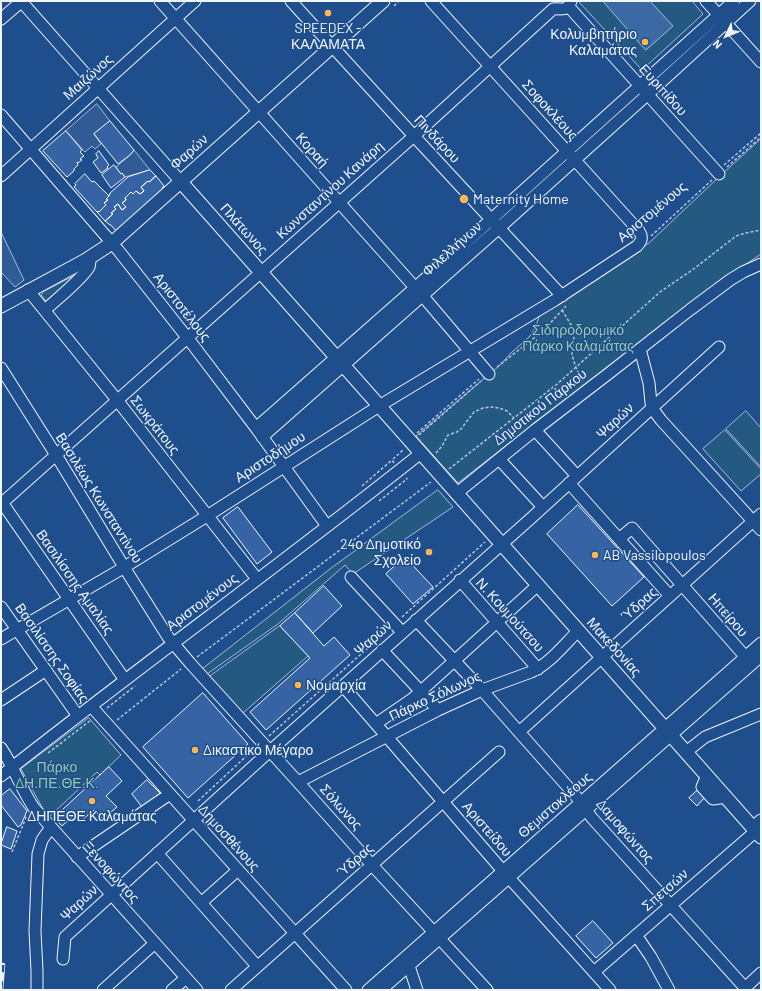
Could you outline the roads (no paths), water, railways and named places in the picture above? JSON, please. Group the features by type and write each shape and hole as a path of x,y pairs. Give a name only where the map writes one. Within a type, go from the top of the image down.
{"main road":[{"name":"Φαρών","path":"1,306 90,257 112,243 384,1"},
{"name":"Πλάτωνος","path":"181,182 424,456 444,474"},
{"name":"Μακεδονίας","path":"444,474 457,493 501,544 726,797 758,829"}],"street":[{"path":"1,20 21,1"},
{"name":"Πλάτωνος","path":"21,1 181,182"},
{"name":"Κοραή","path":"160,1 470,351 486,375"},
{"name":"Μαιζώνος","path":"1,176 195,1"},
{"name":"Πινδάρου","path":"291,1 495,224 558,298"},
{"name":"Σοφοκλέους","path":"431,1 639,231 641,241"},
{"path":"706,1 761,62"},
{"name":"Φιλελλήνων","path":"259,433 571,156 647,95 722,19 734,1"},
{"name":"Φιλελλήνων","path":"571,156 640,86 722,19 750,1"},
{"name":"Κωνσταντίνου Κανάρη","path":"1,502 414,136 553,5 565,9 570,4"},
{"name":"Ευριπίδου","path":"570,4 647,95 718,173"},
{"name":"Αριστοτέλους","path":"1,116 112,243 187,338 327,526"},
{"name":"Αριστομένους","path":"558,298 637,246 641,241"},
{"path":"45,310 85,272 90,264 90,257"},
{"name":"Δημοτικού Πάρκου","path":"457,493 534,430 691,309 743,272 761,264"},
{"name":"Σωκράτους","path":"28,290 117,400 256,579"},
{"name":"Αριστοδήμου","path":"1,639 124,568 379,406 558,298"},
{"name":"Ψαρών","path":"63,959 65,937 157,853 190,817 270,751 382,650 398,628 416,620 719,347"},
{"path":"640,349 648,378 652,407 661,420 757,518 761,530"},
{"name":"Βασιλέως Κωνσταντίνου","path":"1,368 124,568 161,627 173,643"},
{"path":"534,430 619,539 670,596"},
{"name":"Αριστομένους","path":"1,776 256,579 424,456"},
{"path":"499,459 543,507"},
{"name":"Βασιλίσσης Αμαλίας","path":"1,502 125,680"},
{"name":"Ύδρας","path":"519,732 757,518"},
{"name":"Ηπείρου","path":"619,539 632,528 748,661"},
{"path":"351,576 398,628"},
{"name":"Ν. Κουμούτσου","path":"460,580 538,669"},
{"path":"376,723 421,691 538,585"},
{"name":"Βασιλίσσης Σοφίας","path":"1,607 78,716"},
{"name":"Δαμοφώντος","path":"416,620 482,690 584,806 592,818 746,989"},
{"name":"Πάρκο Σόλωνος","path":"298,782 438,710 482,690 538,669 578,631"},
{"name":"Σόλωνος","path":"173,643 436,936 487,990"},
{"name":"Θεμιστοκλέους","path":"368,990 436,936 668,732 748,661 761,643"},
{"path":"382,650 438,710"},
{"name":"Θεμιστοκλέους","path":"748,661 761,656"},
{"path":"1,700 46,670"},
{"name":"Αριστείδου","path":"343,686 388,736 506,874 610,990"},
{"name":"Δημοσθένους","path":"91,706 346,990"},
{"path":"686,752 705,737 761,714"},
{"name":"Ξενοφώντος","path":"1,748 21,787 34,808 197,990"},
{"name":"Ύδρας","path":"231,990 499,752"},
{"path":"77,857 170,794"},
{"path":"37,990 35,930 38,854 42,840 51,827"},
{"name":"Σπετσών","path":"594,972 758,829"},
{"path":"157,853 257,966"},
{"path":"201,903 238,870"},
{"path":"636,935 651,957 669,990"},
{"name":"Θεμιστοκλέους","path":"381,990 409,966 436,936"},
{"path":"103,990 155,943"},
{"path":"409,966 417,990"},
{"path":"746,989 761,974"},
{"path":"172,990 186,978"}],"railway":[{"path":"1,990 3,965"}],"place":[{"name":"SPEEDEX - ΚΑΛΑΜΑΤΑ","path":"328,13"},
{"name":"Κολυμβητήριο Καλαμάτας","path":"645,42"},
{"name":"Maternity Home","path":"464,199"},
{"name":"24ο Δημοτικό Σχολείο","path":"429,552"},
{"name":"AB Vassilopoulos","path":"595,555"},
{"name":"Νομαρχία","path":"298,685"},
{"name":"Δικαστικό Μέγαρο","path":"195,750"},
{"name":"ΔΗΠΕΘΕ Καλαμάτας","path":"92,801"}],"park label":[{"name":"Σιδηροδρομικό Πάρκο Καλαμάτας","path":"578,338"},
{"name":"Πάρκο ΔΗ.ΠΕ.ΘΕ.Κ.","path":"57,776"}]}
